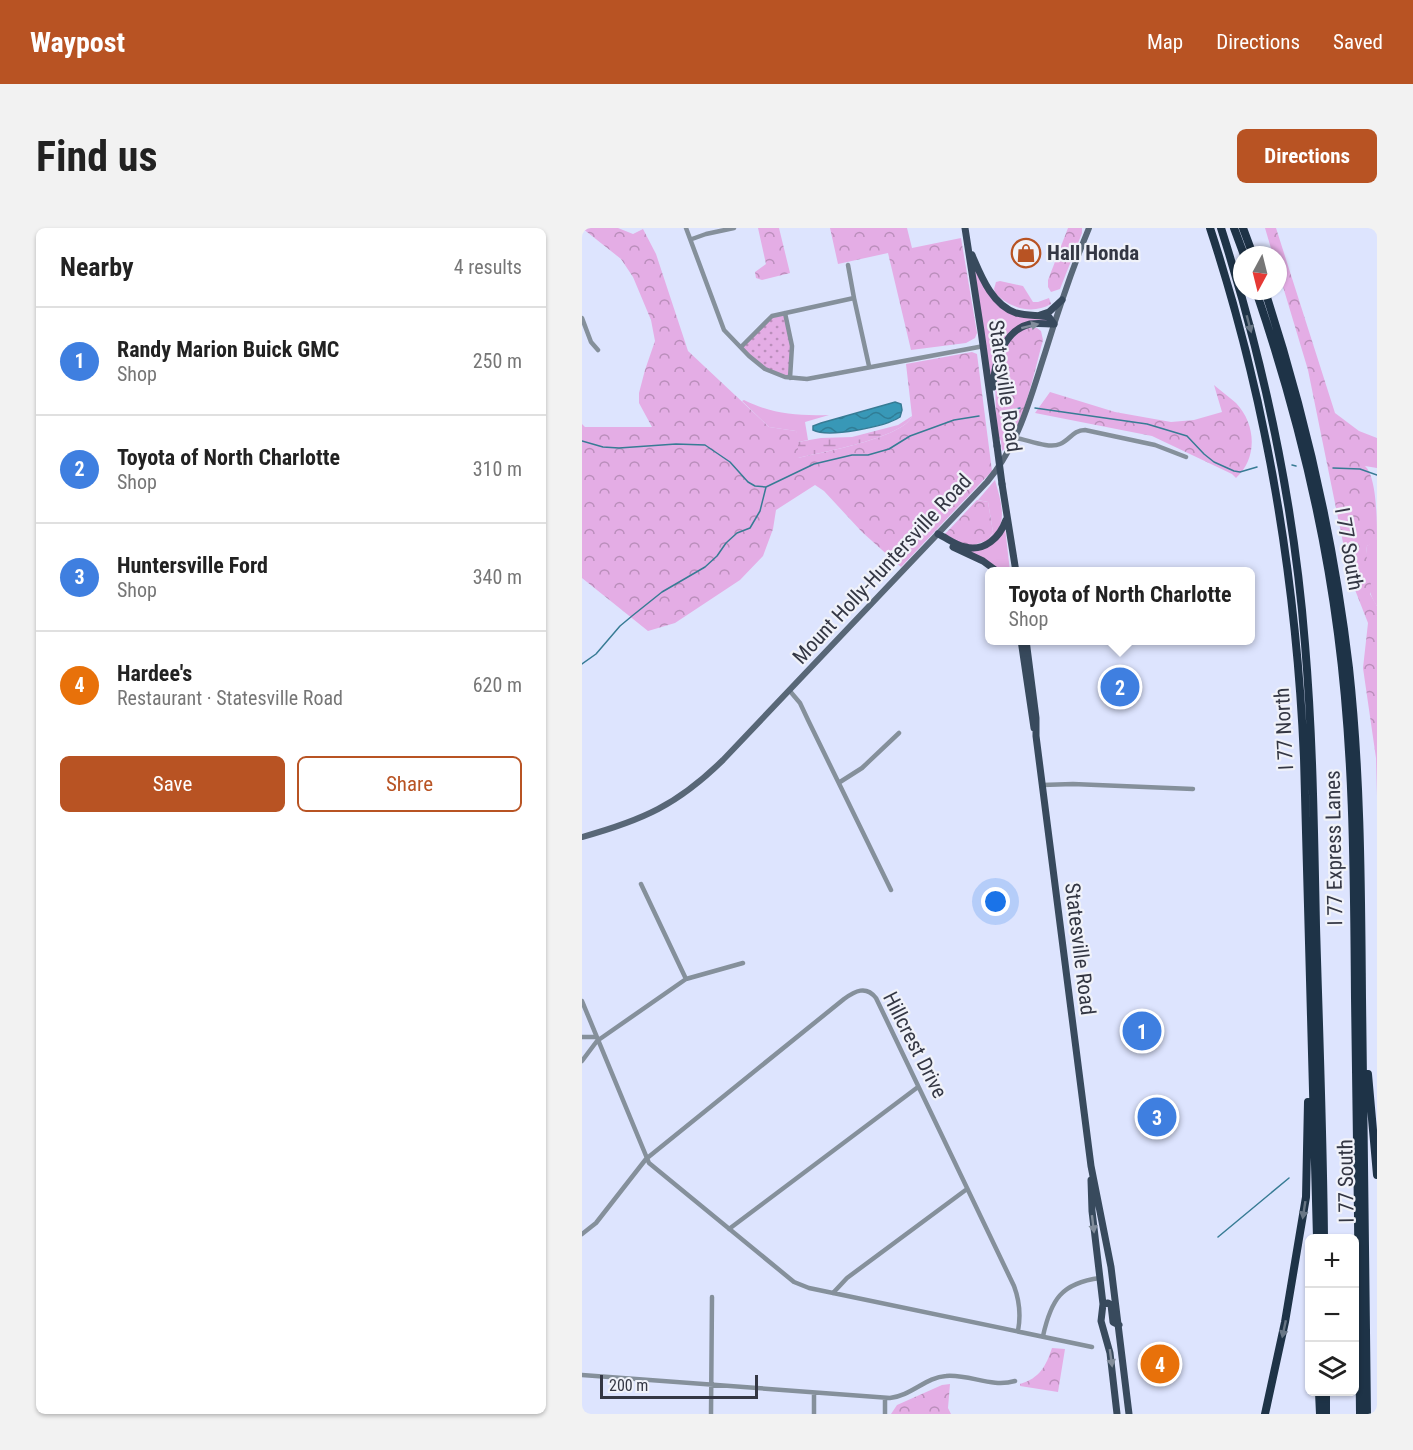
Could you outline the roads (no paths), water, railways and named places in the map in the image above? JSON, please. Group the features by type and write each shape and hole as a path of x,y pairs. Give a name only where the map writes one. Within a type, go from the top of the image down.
{"highway":[{"name":"I 77 North","path":"1210,228 1233,302 1260,404 1289,574 1302,710 1317,1234"},
{"name":"I 77 Express Lanes","path":"1221,228 1245,309 1268,402 1291,525 1304,632 1312,758 1324,1234"},
{"path":"1234,228 1241,246"},
{"path":"1243,228 1250,246"},
{"name":"I 77 Express Lanes","path":"1259,300 1292,405 1311,479 1332,593 1346,708 1353,824 1360,1414"},
{"name":"I 77 South","path":"1268,300 1308,440 1337,582 1349,669 1356,746 1361,892 1367,1414"},
{"path":"1362,983 1377,1175"},
{"path":"1265,1414 1289,1302 1306,1197 1308,1065 1312,1047"},
{"path":"1319,1396 1320,1414"},
{"path":"1326,1396 1326,1414"}],"main road":[{"name":"Statesville Road","path":"964,228 984,346 1013,567"},
{"name":"Mount Holly-Huntersville Road","path":"582,837 635,821 679,798 709,774 987,482 1005,458 1016,438 1062,300 1089,228"},
{"path":"966,236 985,283 998,302 1013,312 1049,317 1054,324"},
{"path":"1037,315 1049,312 1062,300"},
{"path":"992,410 995,367 1008,339 1028,325 1054,324"},
{"path":"938,534 961,546 978,548 997,537 1006,517"},
{"path":"938,534 950,545 991,567"},
{"name":"Statesville Road","path":"1022,645 1031,719 1036,736"},
{"name":"Statesville Road","path":"1027,645 1042,785 1091,1166 1103,1223 1119,1325 1129,1414"},
{"name":"Statesville Road","path":"1091,1166 1092,1211 1102,1304 1101,1321 1110,1353 1118,1414"},
{"path":"1102,1304 1111,1305 1113,1322 1119,1325"}],"street":[{"path":"686,228 724,330 765,369 790,378 807,379 984,346"},
{"path":"692,239 734,228"},
{"path":"848,265 869,366"},
{"path":"741,347 770,318 854,298"},
{"path":"785,313 792,346 790,378"},
{"path":"582,318 591,342 598,350"},
{"path":"1016,438 1055,445 1062,443 1076,432 1085,430 1155,445 1186,457"},
{"path":"789,690 800,703 891,890"},
{"path":"840,782 862,768 899,733"},
{"path":"1042,785 1073,784 1192,789"},
{"path":"640,884 686,979"},
{"path":"582,1062 597,1039 686,979 743,963"},
{"name":"Hillcrest Drive","path":"582,1234 596,1223 646,1159 844,999 861,990 870,992 876,998 1019,1300 1018,1331"},
{"path":"582,1001 646,1159 656,1170 794,1282 809,1288 1092,1347"},
{"path":"582,1038 597,1039"},
{"path":"729,1229 918,1087"},
{"path":"833,1293 847,1278 967,1190"},
{"path":"1043,1336 1050,1310 1062,1292 1082,1280 1100,1278"},
{"path":"711,1414 712,1297"},
{"path":"582,1375 885,1398 902,1395 945,1376 995,1384 1016,1381"},
{"path":"814,1393 814,1414"},
{"path":"885,1398 885,1414"}],"water":[{"path":"895,402 901,404 902,410 900,417 893,421 843,432 813,430 813,426 821,423"}],"waterway":[{"path":"1002,413 1020,408"},
{"path":"1035,408 1147,424 1187,436 1214,462 1234,471 1240,472 1257,467"},
{"path":"582,441 603,447 619,448 676,444 705,445 730,462 748,482 755,486 766,487 814,464 889,449 910,436 954,420 979,416"},
{"path":"1292,465 1296,466"},
{"path":"1333,468 1360,469 1377,475"},
{"path":"582,664 596,654 620,626 632,616 662,592 705,567 737,533 750,528 760,511 766,487"},
{"path":"1218,1237 1289,1178"}],"place":[{"name":"Hall Honda","path":"1026,253"},
{"name":"Toyota of North Charlotte","path":"1120,687"},
{"name":"Randy Marion Buick GMC","path":"1142,1031"},
{"name":"Huntersville Ford","path":"1157,1117"},
{"name":"Hardee's","path":"1160,1364"}]}
